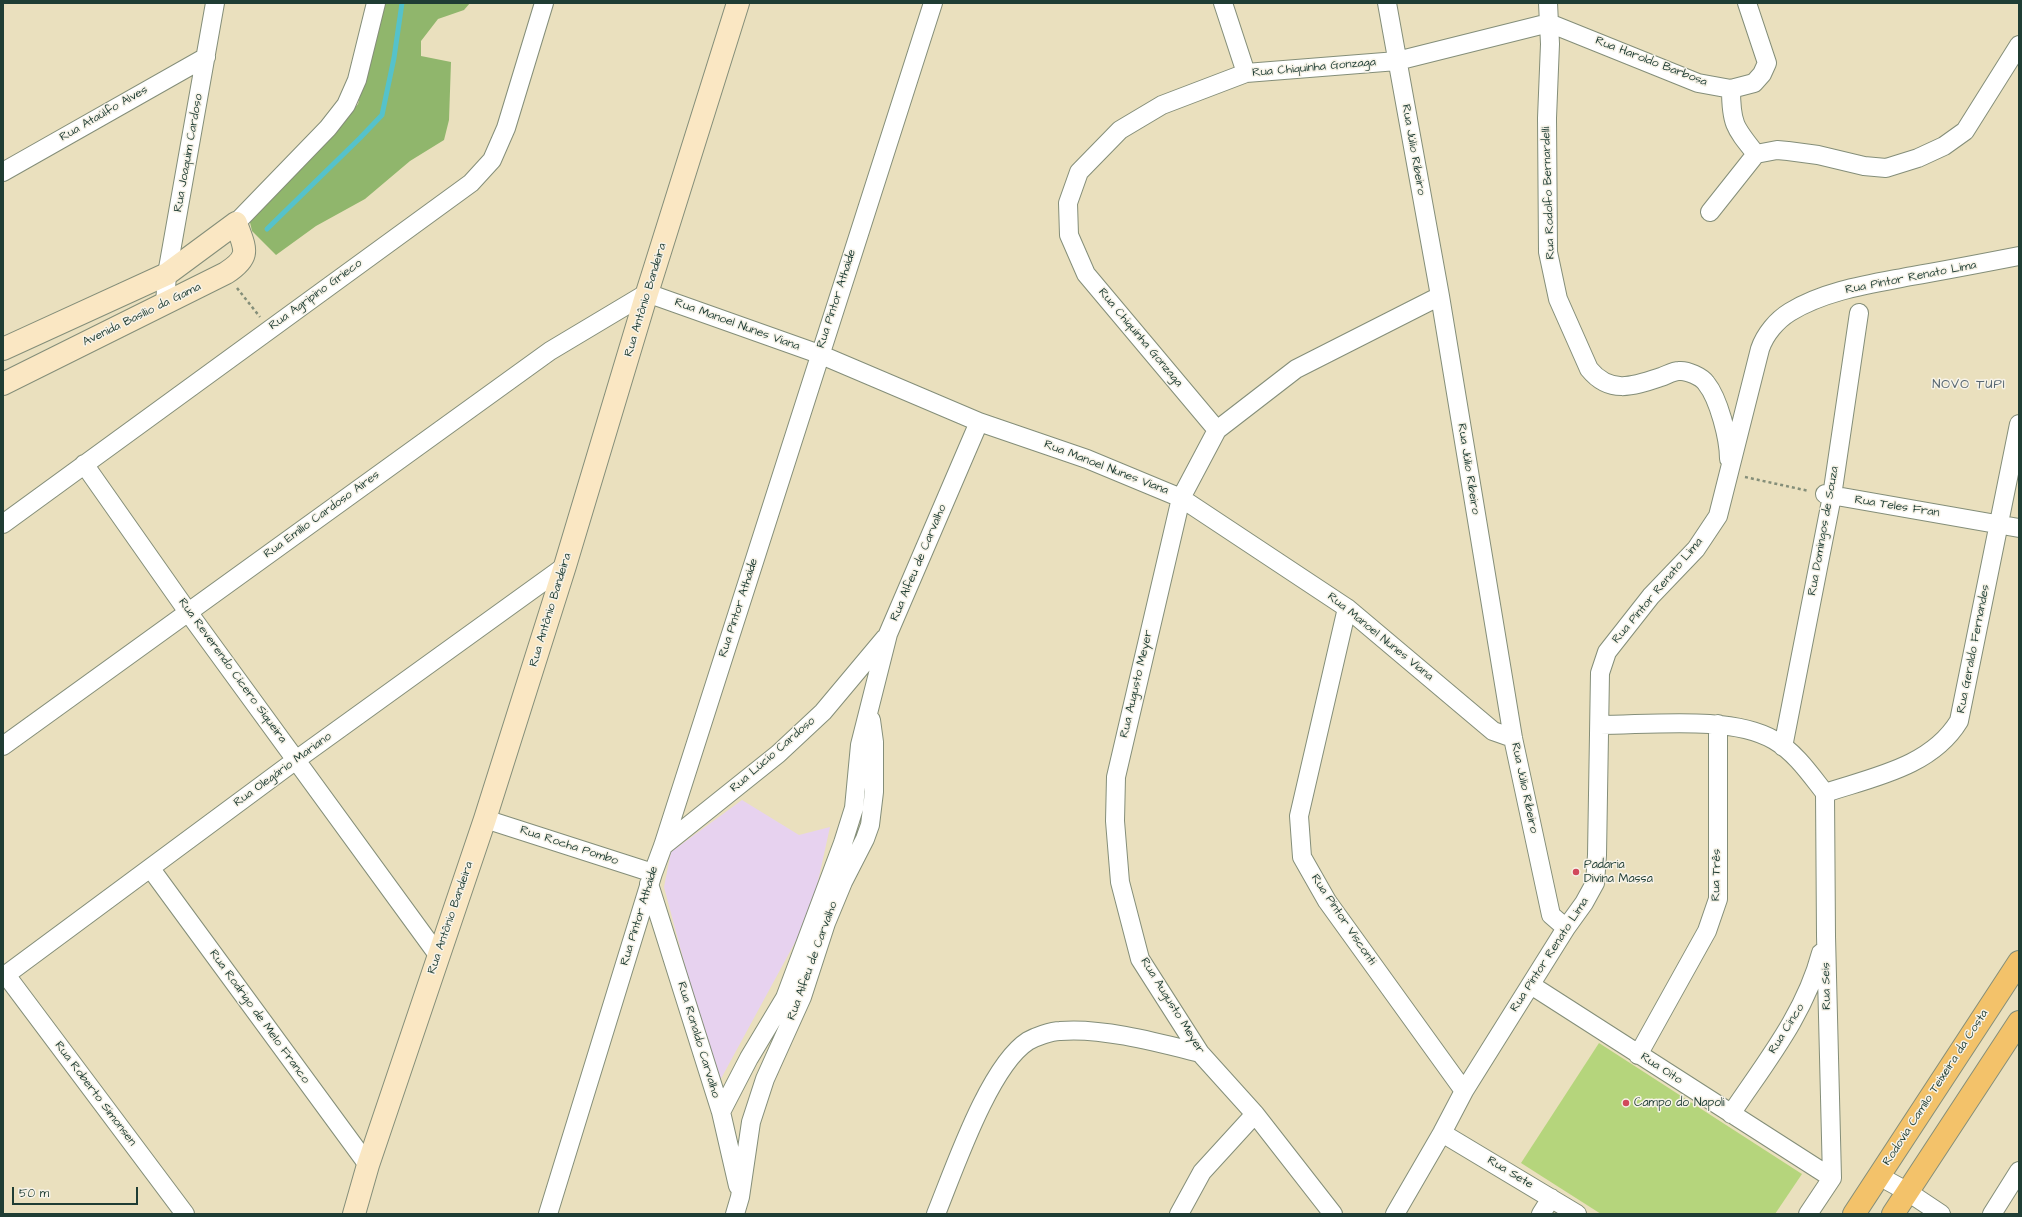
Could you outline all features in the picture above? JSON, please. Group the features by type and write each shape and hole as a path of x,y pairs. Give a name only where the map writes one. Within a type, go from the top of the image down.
{"highway":[{"name":"Rodovia Camilo Teixeira da Costa","path":"1854,1214 2019,962"},
{"path":"1893,1214 2019,1022"}],"street":[{"name":"Rua Joaquim Cardoso","path":"164,304 167,274 215,3"},
{"path":"3,349 167,274 236,223 328,128 346,105 357,80 376,3"},
{"name":"Rua Agripino Grieco","path":"3,524 470,183 492,160 506,128 544,3"},
{"name":"Rua Antônio Bandeira","path":"354,1214 368,1165 485,819 565,566 647,293 738,3"},
{"name":"Rua Pintor Athaide","path":"548,1214 651,879 663,846 819,354 933,3"},
{"path":"1223,3 1246,73"},
{"name":"Rua Júlio Ribeiro","path":"1387,3 1440,296 1513,738 1551,915 1566,928"},
{"name":"Rua Rodolfo Bernardelli","path":"1548,3 1548,252 1558,299 1589,369 1596,379 1608,385 1636,385 1679,371 1690,373 1706,382 1718,407 1729,445 1729,473"},
{"name":"Rua Haroldo Barbosa","path":"1549,23 1698,83 1731,89 1754,83 1762,74 1767,63 1747,3"},
{"name":"Rua Chiquinha Gonzaga","path":"1218,430 1086,274 1069,235 1068,203 1079,172 1120,130 1162,105 1246,73 1397,61 1549,23"},
{"path":"1710,212 1756,154 1777,150 1788,151 1818,155 1864,166 1886,168 1918,158 1944,146 1965,131 2019,45"},
{"name":"Rua Ataúlfo Alves","path":"3,172 206,57"},
{"path":"1731,89 1731,111 1737,130 1756,154"},
{"name":"Avenida Basílio da Gama","path":"3,384 226,273 239,265 245,255 244,247 236,223"},
{"name":"Rua Pintor Renato Lima","path":"1395,1214 1442,1133 1464,1091 1566,928 1584,903 1595,883 1600,725 1600,673 1606,652 1651,596 1696,549 1718,516 1762,345 1771,328 1789,313 1806,304 1861,299 2019,256"},
{"name":"Rua Manoel Nunes Viana","path":"647,293 819,354 979,422 1087,459 1181,498 1347,608 1494,731 1513,738"},
{"name":"Rua Emílio Cardoso Aires","path":"3,746 550,351 647,293"},
{"path":"1218,430 1296,369 1440,296"},
{"name":"Rua Domingos de Souza","path":"1783,747 1861,299"},
{"name":"Rua Alfeu de Carvalho","path":"721,1112 749,1058 786,998 843,843 854,808 860,745 888,634 979,422"},
{"name":"Rua Geraldo Fernandes","path":"1825,793 1899,769 1938,746 1952,734 1959,721 2019,424"},
{"name":"Rua Augusto Meyer","path":"1218,430 1181,498 1116,777 1115,821 1120,882 1140,958 1200,1053 1255,1114 1333,1214"},
{"name":"Rua Reverendo Cícero Siqueira","path":"84,464 188,612 438,955"},
{"name":"Rua Teles Fran","path":"1828,495 2019,528"},
{"name":"Rua Olegário Mariano","path":"5,976 296,760 565,566"},
{"name":"Rua Pintor Visconti","path":"1347,608 1299,816 1302,857 1327,901 1464,1091"},
{"name":"Rua Lúcio Cardoso","path":"663,846 778,754 823,712 888,634"},
{"name":"Rua Alfeu de Carvalho","path":"735,1214 740,1197 751,1122 765,1079 802,997 826,923 843,882 865,839 870,825 874,792 874,742 870,708"},
{"path":"1600,725 1718,724 1756,732 1775,741 1783,747 1804,766 1825,793"},
{"name":"Rua Três","path":"1638,1055 1707,931 1718,899 1718,724"},
{"name":"Rua Seis","path":"1825,793 1826,936 1832,1178"},
{"name":"Rua Rocha Pombo","path":"485,819 651,879"},
{"name":"Rua Rodrigo de Melo Franco","path":"150,869 368,1165"},
{"name":"Rua Ronaldo Carvalho","path":"651,879 721,1112 740,1197"},
{"name":"Rua Cinco","path":"1731,1114 1798,1014 1817,970 1826,936"},
{"name":"Rua Roberto Simonsen","path":"5,976 185,1214"},
{"name":"Rua Oito","path":"1531,985 1832,1178"},
{"path":"936,1214 981,1104 1008,1060 1028,1041 1059,1031 1098,1033 1150,1041 1200,1053"},
{"path":"1179,1214 1202,1172 1255,1114"},
{"name":"Rua Sete","path":"1442,1133 1577,1214"},
{"path":"1992,1214 2019,1171"},
{"path":"1878,1176 1908,1192 1941,1214"},
{"path":"1808,1214 1832,1178"},
{"path":"1541,1214 1551,1198"}],"path":[{"path":"226,273 269,330"},
{"path":"1729,473 1828,495"}],"shaded area":[{"path":"742,800 799,835 830,827 811,913 717,1086 664,887 671,852"}],"green space":[{"path":"383,3 470,3 464,10 438,19 421,41 421,56 451,62 449,120 444,140 410,161 365,199 316,226 276,255 252,231 248,214 338,127 358,104"},
{"name":"Campo do Napoli","path":"1599,1043 1802,1174 1775,1214 1601,1214 1521,1163"}],"waterway":[{"path":"267,229 382,115 394,58 402,3"}],"place":[{"name":"Padaria Divina Massa","path":"1576,872"},
{"name":"Campo do Napoli","path":"1626,1103"}],"district":[{"name":"NOVO TUPI","path":"1969,385"}]}
